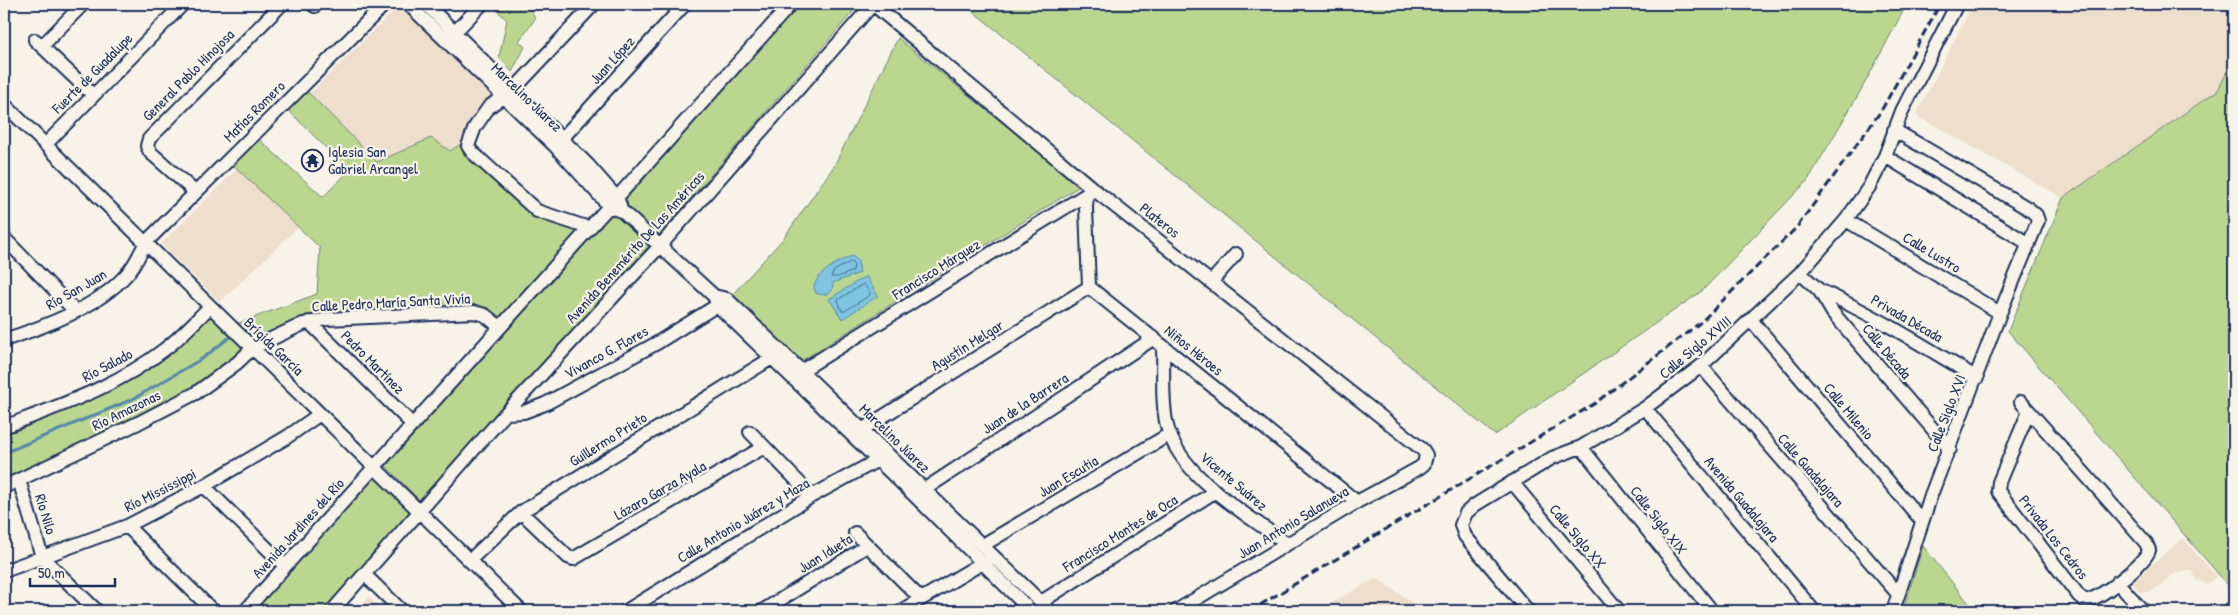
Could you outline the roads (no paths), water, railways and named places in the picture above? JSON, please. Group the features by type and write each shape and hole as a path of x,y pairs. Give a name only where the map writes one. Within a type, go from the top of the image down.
{"street":[{"path":"83,4 38,43 92,95"},
{"name":"Fuerte de Guadalupe","path":"46,144 92,95 184,4"},
{"name":"General Pablo Hinojosa","path":"195,192 150,152 147,146 149,139 282,4"},
{"name":"Matías Romero","path":"146,242 385,4"},
{"name":"Marcelino Júarez","path":"408,4 451,36"},
{"name":"Marcelino Júarez","path":"426,4 451,36 559,143 623,212 863,429 982,564 1031,611"},
{"path":"451,36 482,4"},
{"path":"589,228 537,211 468,146 469,139 481,117 493,103 508,93 594,4"},
{"name":"Juan López","path":"559,143 685,4"},
{"path":"375,467 791,4"},
{"name":"Plateros","path":"873,4 1090,191 1212,282 1423,450 1426,460"},
{"name":"Avenida Benemérito De Las Américas","path":"420,512 506,412 660,247 873,4"},
{"name":"Calle Siglo XVIII","path":"1528,611 1465,536 1461,526 1462,519 1475,505 1512,482 1552,458 1581,447 1645,408 1701,366 1752,321 1800,273 1846,220 1869,187 1885,156 1894,130 1957,4"},
{"name":"Brígida García","path":"4,104 210,307 254,347 521,611"},
{"name":"Calle Siglo XVI","path":"1893,611 1922,521 2000,313 2038,221 2036,215 2029,209 1894,130"},
{"path":"1885,156 2029,244"},
{"path":"1089,287 1086,215 1090,191"},
{"name":"Francisco Márquez","path":"801,371 1090,191"},
{"name":"Calle Lustro","path":"1846,220 2000,313"},
{"path":"4,238 75,311"},
{"name":"Río San Juan","path":"4,340 36,329 75,311 116,286 128,274 146,242"},
{"path":"1212,282 1236,254"},
{"name":"Calle Década","path":"1800,273 1819,290 1833,313 1950,449"},
{"name":"Niños Héroes","path":"1089,287 1357,502"},
{"name":"Agustín Melgar","path":"863,429 1089,287"},
{"name":"Privada Década","path":"1819,290 1852,305 1888,325 1977,378"},
{"name":"Marcelino Júarez","path":"720,300 772,358 878,460 920,492 982,545 1046,607"},
{"name":"Vivanco G. Flores","path":"506,412 524,412 545,404 657,343 720,300"},
{"name":"Río Salado","path":"4,427 99,389 138,368 166,349 210,307"},
{"name":"Calle Pedro María Santa Vivía","path":"254,347 309,322 326,319 474,312 485,316 500,328"},
{"name":"Calle Milenio","path":"1752,321 1922,521"},
{"name":"Pedro Martínez","path":"309,322 413,425"},
{"name":"Vicente Suárez","path":"1158,342 1165,416 1170,434 1186,462 1216,491 1287,544"},
{"name":"Juan de la Barrera","path":"920,492 1158,342"},
{"name":"Río Amazonas","path":"4,487 196,393 237,363 254,347"},
{"name":"Guillermo Prieto","path":"470,560 521,512 772,358"},
{"name":"Calle Guadalajara","path":"1701,366 1898,594"},
{"name":"Privada Los Cedros","path":"2025,406 2146,544 2149,550 2144,559 2117,582 2095,599 2084,600 2000,495 1998,491 1999,482 2025,406"},
{"name":"Avenida Guadalajara","path":"1645,408 1814,611"},
{"name":"Río Mississippi","path":"4,570 127,526 204,486 287,438 320,414"},
{"path":"750,432 812,496"},
{"name":"Juan Escutia","path":"982,545 1170,434"},
{"name":"Lázaro Garza Ayala","path":"521,512 568,557 573,559 764,447"},
{"name":"Calle Siglo XIX","path":"1581,447 1712,611"},
{"name":"Calle Antonio Juárez y Maza","path":"626,611 812,496 878,460"},
{"name":"Juan Antonio Salanueva","path":"1176,611 1357,502 1419,468 1426,460"},
{"name":"Avenida Jardines del Río","path":"245,611 375,467"},
{"name":"Río Nilo","path":"19,480 42,557"},
{"name":"Calle Siglo XX","path":"1512,482 1619,611"},
{"path":"204,486 285,566"},
{"name":"Francisco Montes de Oca","path":"1046,607 1216,491"},
{"path":"332,611 420,512"},
{"path":"127,526 213,611"},
{"path":"855,533 867,546"},
{"name":"Juan Idueta","path":"762,611 867,546 921,599"},
{"path":"42,557 97,611"},
{"path":"901,611 994,557"},
{"path":"365,575 402,611"},
{"path":"2117,582 2143,611"}],"water":[{"path":"852,256 858,261 860,273 833,283 832,291 828,293 822,295 816,293 814,288 819,277 835,264"},
{"path":"866,276 878,296 842,319 829,299"}],"waterway":[{"path":"4,453 133,399 203,358 234,334"}],"railway":[{"path":"1250,611 1594,404 1701,322 1797,227 1881,111 1940,4"}],"place":[{"name":"Iglesia San Gabriel Arcangel","path":"312,160"}]}
